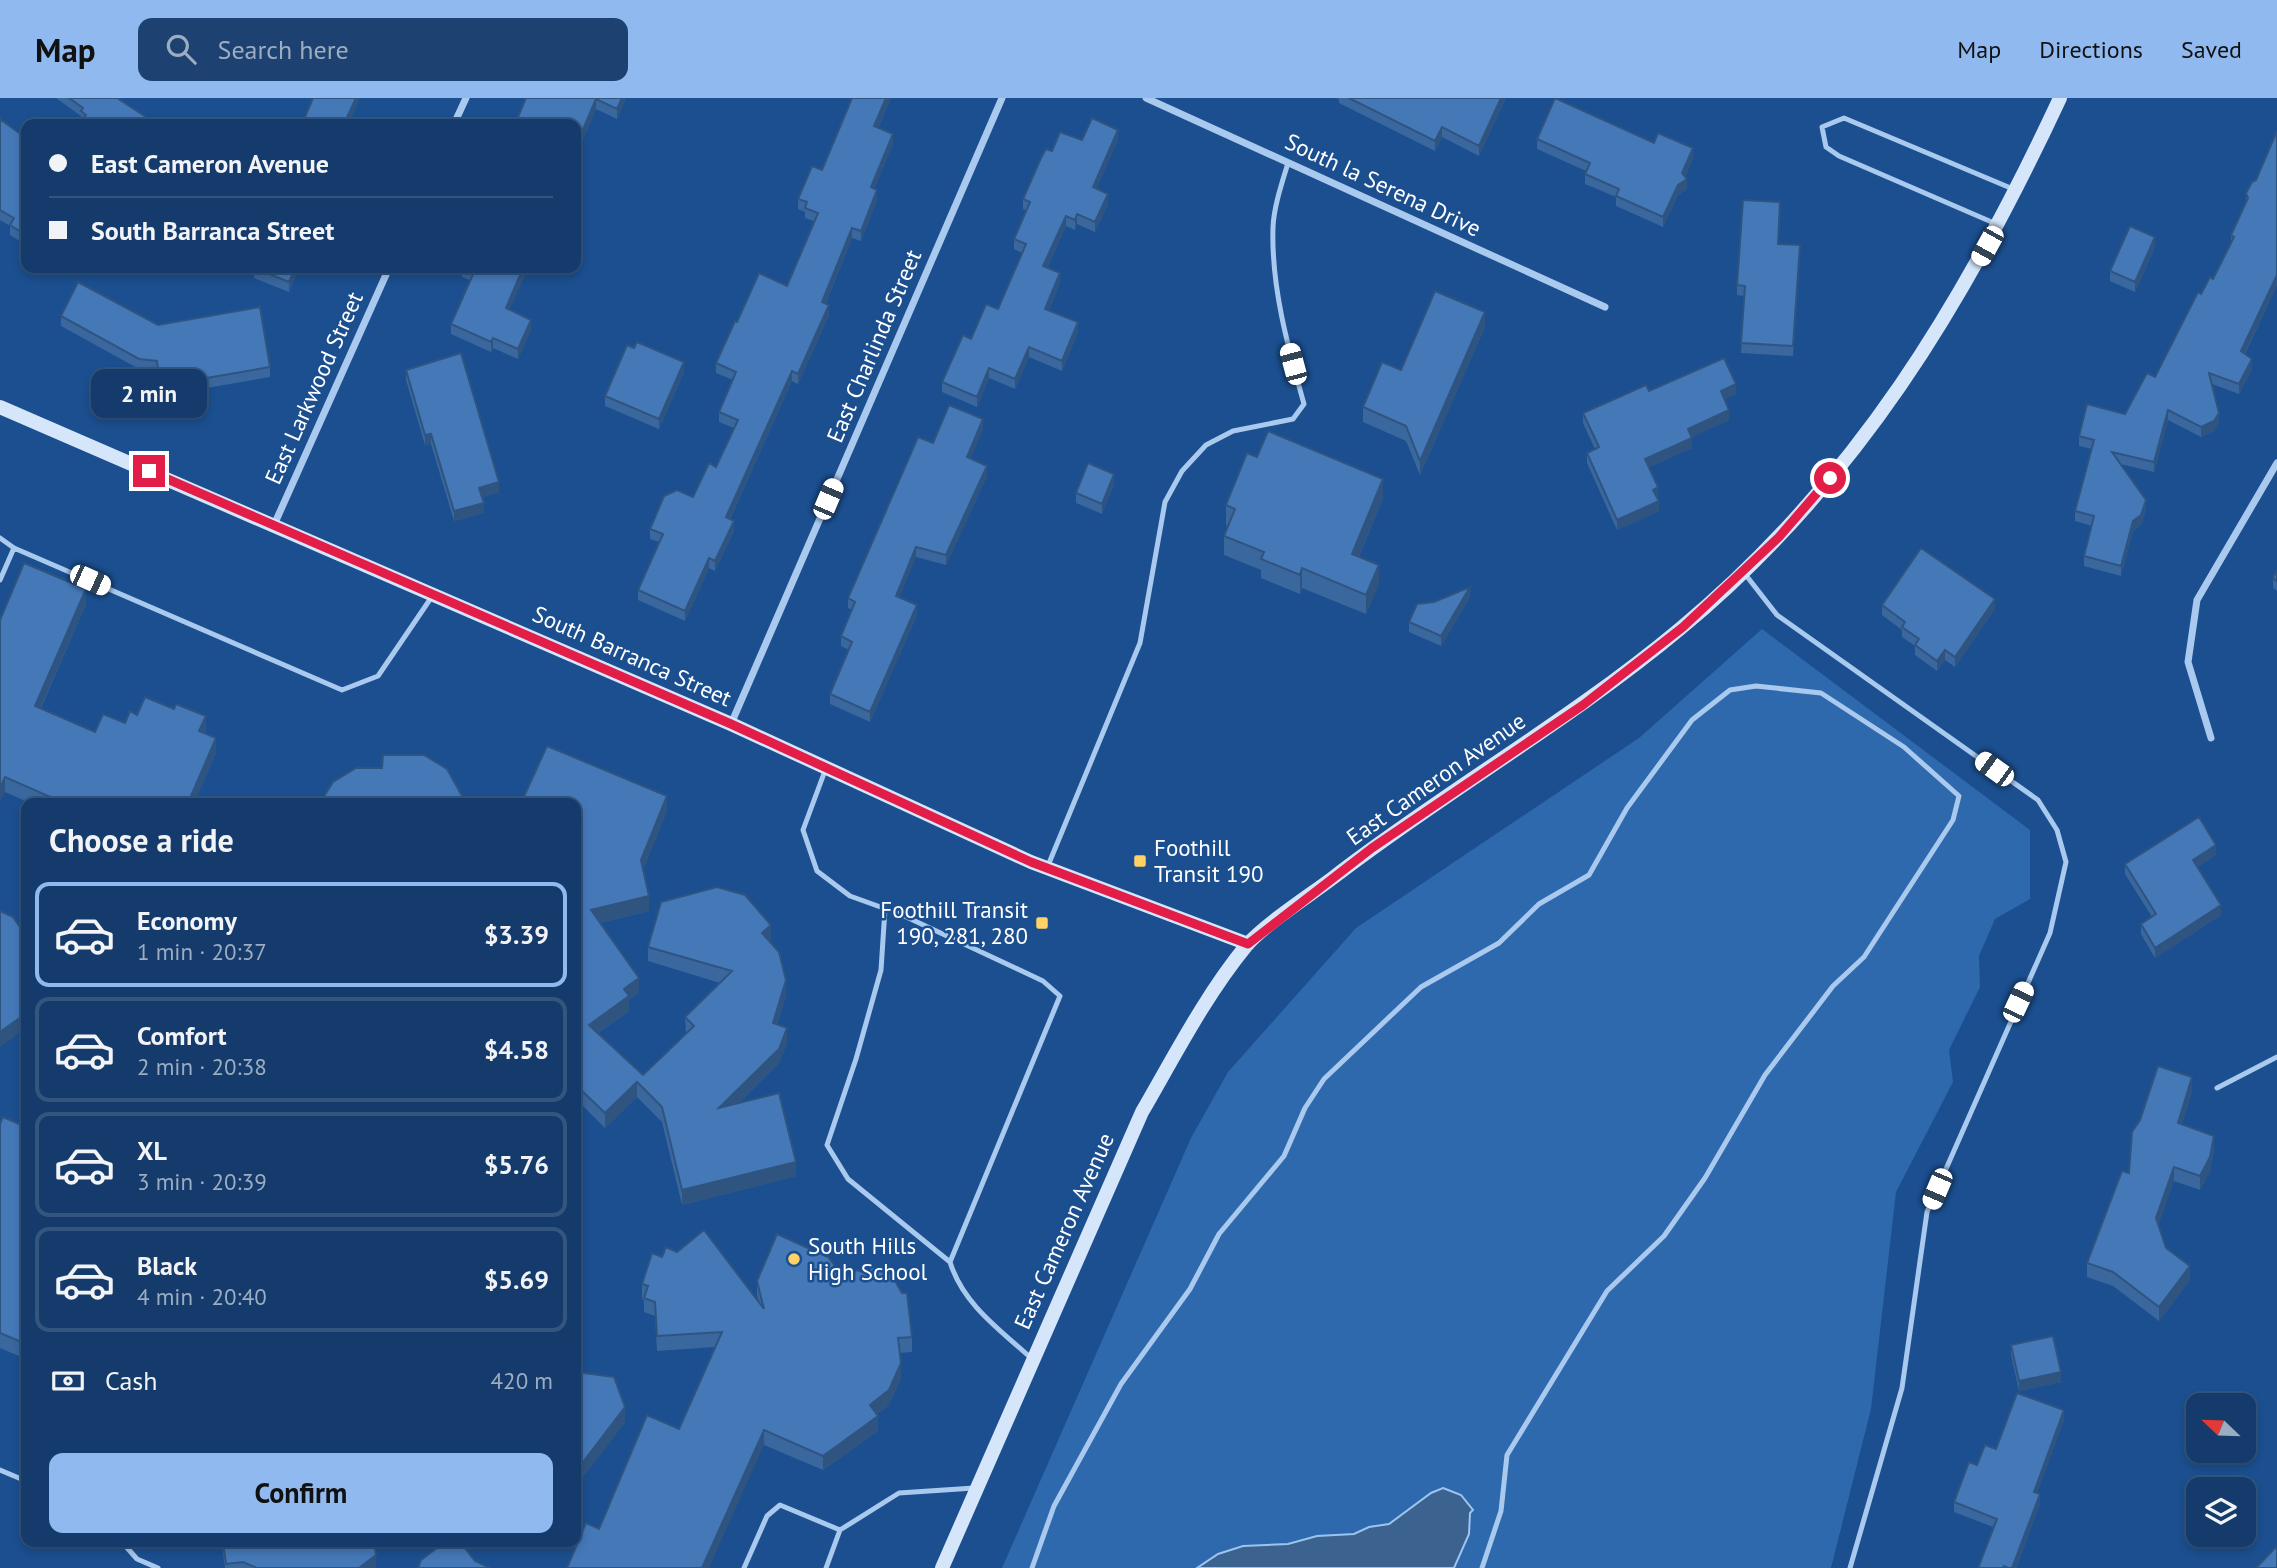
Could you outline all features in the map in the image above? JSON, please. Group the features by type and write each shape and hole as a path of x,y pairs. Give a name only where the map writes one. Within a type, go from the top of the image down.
{"main road":[{"name":"East Cameron Avenue","path":"942,1568 1142,1112 1174,1055 1248,944 1372,848 1583,705 1683,627 1779,537 1865,438 1941,328 1999,225 2060,98"},
{"name":"South Barranca Street","path":"0,407 731,724 1047,867 1248,944"}],"street":[{"path":"456,119 466,98"},
{"name":"East Charlinda Street","path":"731,724 1002,98"},
{"name":"South la Serena Drive","path":"1146,98 1605,307"},
{"name":"East Larkwood Street","path":"274,525 388,273"},
{"path":"2211,738 2188,662 2197,600 2277,463"}],"lane":[{"path":"1999,225 1839,156 1826,147 1822,127 1844,118 2016,191"},
{"path":"1047,867 1140,643 1165,502 1182,471 1206,445 1233,431 1293,419 1304,404 1288,344 1275,276 1273,224 1288,163"},
{"path":"0,538 14,548 342,690 378,676 433,594"},
{"path":"0,580 14,548"},
{"path":"1743,571 1777,615 2038,800 2057,830 2066,862 2050,933 1927,1212 1902,1388 1850,1568"},
{"path":"1032,1568 1054,1506 1121,1384 1190,1289 1219,1234 1284,1156 1305,1108 1324,1079 1420,987 1499,943 1539,904 1589,874 1627,808 1692,720 1730,690 1756,686 1821,694 1903,747 1959,796 1952,820 1864,957 1833,986 1765,1075 1705,1178 1664,1236 1607,1291 1507,1455 1502,1511 1482,1568"},
{"path":"826,768 803,830 817,871 850,896 885,909 1043,981 1060,996 950,1262"},
{"path":"885,909 881,971 827,1145 848,1180 950,1262 956,1282 973,1305 1033,1360"},
{"path":"2217,1088 2277,1057"},
{"path":"0,1470 21,1479"},
{"path":"826,1568 840,1530 900,1493 977,1488"},
{"path":"744,1568 768,1516 780,1505 840,1530"},
{"path":"126,1547 137,1559 158,1568"}],"shaded area":[{"path":"1762,629 2030,830 2030,899 1995,919 1979,956 1980,987 1949,1050 1953,1082 1896,1192 1871,1409 1831,1568 1002,1568 1191,1138 1228,1072 1356,928 1639,738"},
{"path":"1443,1488 1461,1495 1473,1510 1470,1513 1469,1534 1454,1568 1197,1568 1218,1554 1243,1546 1288,1544 1317,1536 1354,1534 1369,1527 1389,1524 1431,1493"}],"building":[{"path":"69,98 117,98 149,119 87,119 81,111 83,108"},
{"path":"313,98 356,98 346,119 304,119"},
{"path":"526,98 622,98 617,109 596,99 581,134 581,119 517,119"},
{"path":"852,98 886,98 874,126 893,134 871,187 877,190 861,231 852,228 822,302 829,305 798,374 792,371 726,517 734,521 715,561 709,558 685,611 638,590 663,534 650,529 664,496 677,490 693,497 709,463 716,467 738,420 719,412 736,372 716,363 759,273 787,286 818,213 805,208 807,202 798,199 812,166 822,170"},
{"path":"1349,98 1501,98 1479,146 1442,127 1435,141"},
{"path":"1555,98 1654,143 1658,133 1693,148 1682,173 1687,179 1678,185 1663,217 1616,196 1619,189 1585,174 1590,163 1537,139"},
{"path":"0,117 21,134 21,232 10,225 14,218 0,210"},
{"path":"1092,118 1118,130 1093,187 1108,194 1095,222 1077,214 1075,220 1066,216 1043,266 1060,273 1045,309 1078,322 1062,361 1029,347 1015,379 989,368 977,397 942,382 963,335 971,339 986,304 998,309 1026,244 1014,239 1030,202 1023,199 1046,149 1052,151 1060,132 1082,140"},
{"path":"2277,131 2277,275 2241,351 2252,359 2239,384 2209,373 2219,413 2214,421 2201,427 2168,410 2154,462 2112,452 2146,500 2141,515 2133,521 2121,566 2084,556 2094,516 2075,511 2094,440 2079,436 2087,404 2125,414 2147,373 2155,377 2198,292 2201,294 2210,277 2213,279 2234,237 2231,235 2248,198 2246,193 2256,180"},
{"path":"1743,200 1780,202 1778,244 1800,245 1793,346 1741,343 1745,286 1737,285"},
{"path":"2130,226 2155,237 2135,282 2110,271"},
{"path":"266,273 293,273 289,282"},
{"path":"474,273 521,273 506,308 531,320 518,349 493,338 491,342 451,324"},
{"path":"78,282 158,325 260,307 270,367 160,386 157,361 139,359 61,316"},
{"path":"1435,291 1485,312 1420,461 1406,426 1363,407 1382,362 1401,370"},
{"path":"637,342 684,362 659,419 605,396 627,345 634,348"},
{"path":"461,353 499,482 479,488 484,503 454,511 431,434 425,435 406,370"},
{"path":"1724,358 1736,384 1721,391 1729,410 1688,429 1692,438 1645,459 1658,487 1653,490 1659,501 1617,520 1587,453 1599,447 1583,413 1646,385 1649,391"},
{"path":"949,405 983,419 967,457 987,466 946,555 916,547 896,596 917,605 870,712 830,694 852,642 841,636 855,602 848,598 918,437 933,443"},
{"path":"1268,431 1383,479 1352,554 1379,565 1366,595 1302,568 1300,575 1261,559 1264,552 1224,536 1235,509 1226,505 1247,453 1257,457"},
{"path":"1088,463 1114,474 1102,504 1076,493"},
{"path":"1921,548 1995,599 1955,657 1945,650 1937,661 1915,645 1919,639 1902,627 1905,622 1882,605"},
{"path":"24,563 86,589 35,706 95,732 103,714 125,723 130,711 137,715 145,697 174,709 176,704 206,716 199,731 216,738 190,798 53,798 5,777 0,788 0,620"},
{"path":"1470,587 1441,636 1409,622 1417,604 1434,602"},
{"path":"547,746 667,796 641,860 649,896 591,910 639,978 624,989 629,996 589,1025 643,1075 694,1026 685,1017 732,971 648,947 661,902 717,887 745,895 771,925 762,933 779,952 786,980 773,1023 787,1028 779,1049 719,1108 779,1093 796,1162 682,1190 662,1107 637,1082 605,1113 581,1090 581,798 523,798"},
{"path":"383,755 424,755 447,769 463,798 323,798 333,782 356,768 382,768"},
{"path":"2199,817 2216,845 2193,860 2221,905 2155,948 2141,924 2156,914 2125,864"},
{"path":"0,911 13,917 21,929 21,1017 0,1032"},
{"path":"2158,1066 2192,1077 2178,1123 2214,1136 2210,1157 2200,1176 2174,1167 2156,1218 2166,1248 2190,1266 2159,1307 2113,1272 2087,1263 2122,1171 2129,1173 2132,1132 2140,1120"},
{"path":"3,1117 21,1125 21,1342 0,1333 0,1124"},
{"path":"704,1230 764,1309 757,1281 777,1234 828,1257 845,1279 857,1270 868,1274 871,1266 891,1274 902,1293 907,1293 912,1337 898,1338 901,1363 889,1390 870,1405 878,1416 823,1456 764,1430 702,1568 567,1568 576,1547 581,1547 581,1535 586,1523 599,1529 647,1415 679,1429 722,1332 657,1336 655,1302 644,1298 648,1286 642,1284 652,1253 662,1257 666,1247 677,1252"},
{"path":"2053,1336 2061,1372 2019,1381 2011,1345"},
{"path":"581,1373 614,1377 625,1407 583,1462"},
{"path":"2017,1393 2064,1410 2034,1492 2040,1494 2012,1568 1978,1568 1997,1519 1954,1502 1969,1462 1977,1465 1985,1445 1996,1449"},
{"path":"2277,1546 2277,1568 2256,1568"},
{"path":"224,1547 375,1547 376,1555 359,1568 257,1568 243,1562 226,1564"},
{"path":"438,1547 464,1547 475,1561 490,1568 418,1568 421,1560"}],"place":[{"name":"Foothill Transit 190","path":"1140,861"},
{"name":"Foothill Transit 190, 281, 280","path":"1042,923"},
{"name":"South Hills High School","path":"794,1259"}],"route":[{"path":"149,471 731,724 1031,862 1248,944 1372,848 1583,705 1683,627 1779,537 1830,478"}]}
